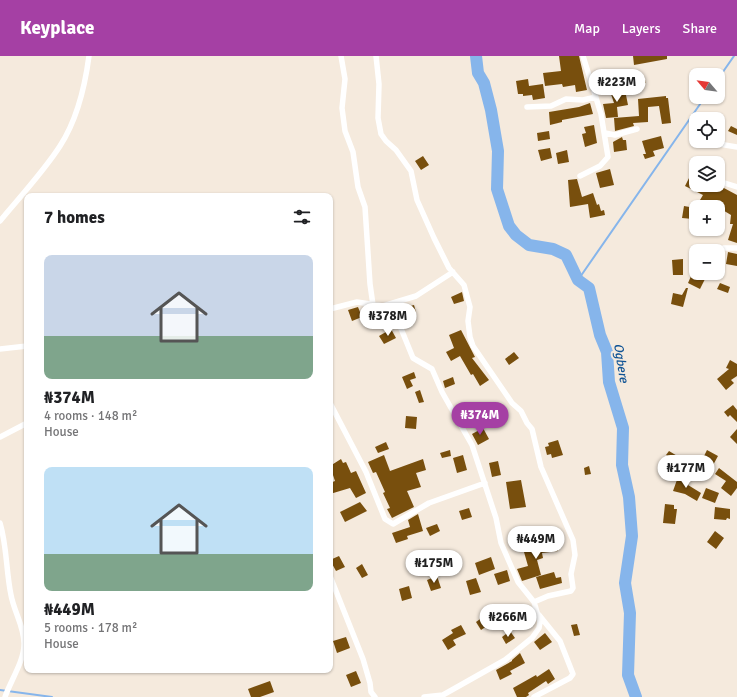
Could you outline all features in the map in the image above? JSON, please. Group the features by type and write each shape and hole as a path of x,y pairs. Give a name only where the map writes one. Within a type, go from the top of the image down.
{"street":[{"path":"0,221 60,146 69,128 86,81 90,56"},
{"path":"341,56 345,79 342,108 345,131 353,152 358,187 365,207 369,242 370,284 373,305"},
{"path":"376,56 379,84 378,118 381,134 396,150 412,171 417,200 434,238 453,272 464,285 468,296 470,307 468,321 473,346 512,403 521,411 532,429 541,467 572,540 575,555 571,574 573,588 571,591 548,596 534,602"},
{"path":"580,176 606,161 608,149 596,97 583,56"},
{"path":"527,107 551,106 566,99 583,100 596,97"},
{"path":"605,133 615,135 637,129"},
{"path":"725,145 737,147"},
{"path":"725,184 737,188"},
{"path":"725,248 737,248"},
{"path":"333,308 357,302 383,306 391,304 416,296 453,272"},
{"path":"391,304 413,358 432,369 442,392 472,445 496,518 501,543 518,582 534,602 538,613 539,628 532,638 505,660 443,696 424,697"},
{"path":"0,349 24,346"},
{"path":"333,409 366,472 385,519 393,524 429,503 485,483"},
{"path":"0,437 24,425"},
{"path":"0,523 4,534 6,565 11,596 23,634 24,646 5,697"},
{"path":"333,583 363,658 371,692 375,697"},
{"path":"534,697 570,678 573,674 560,642 538,613"}],"building":[{"path":"559,56 579,56 587,90 576,92 575,85 563,87 562,84 545,86 543,73 561,71"},
{"path":"633,56 667,56 667,59 634,65"},
{"path":"631,71 632,78 644,76 646,83 626,86 625,73"},
{"path":"528,79 529,86 543,84 545,98 533,100 532,95 523,96 523,94 518,94 516,81"},
{"path":"630,87 632,94 626,95 628,105 617,107 618,117 606,118 603,104 614,103 611,94 623,92 622,89"},
{"path":"666,96 666,98 668,98 671,123 662,124 659,106 648,107 648,122 633,123 634,126 615,131 614,118 639,116 638,99"},
{"path":"590,103 593,114 562,120 562,122 550,125 549,112 579,107"},
{"path":"594,125 597,143 585,147 582,134 586,133 584,127"},
{"path":"731,126 737,129 737,135 728,131"},
{"path":"549,131 550,139 538,141 537,133"},
{"path":"661,136 664,148 653,151 655,156 645,159 643,154 646,154 642,141"},
{"path":"622,137 623,140 626,140 627,150 614,152 613,142"},
{"path":"550,148 552,158 541,161 538,150"},
{"path":"567,150 569,162 558,164 556,153"},
{"path":"423,156 429,165 421,170 415,161"},
{"path":"610,169 614,185 600,188 596,173"},
{"path":"689,178 689,188 685,186"},
{"path":"577,179 582,197 593,193 597,205 599,204 601,211 604,210 605,215 590,218 588,204 570,207 568,180"},
{"path":"725,189 737,195 737,243 728,240 733,224 730,224 731,215 725,211 725,200 700,200 703,195 697,192 725,192"},
{"path":"684,206 689,207 689,219 682,218"},
{"path":"728,252 737,254 737,266 726,264"},
{"path":"683,259 683,275 673,275 672,260"},
{"path":"689,280 704,280 700,289 688,283"},
{"path":"720,283 730,287 728,293 717,289"},
{"path":"686,288 688,288 683,307 671,304 673,293 682,295"},
{"path":"462,292 464,301 454,304 451,297"},
{"path":"414,305 416,312 405,316 403,308"},
{"path":"358,307 362,317 352,321 348,310"},
{"path":"377,311 381,325 370,326 366,314"},
{"path":"391,329 396,338 384,344 379,336"},
{"path":"461,330 475,357 472,358 489,380 480,386 473,374 471,375 460,356 451,361 446,352 454,348 449,335"},
{"path":"514,352 519,358 509,365 505,359"},
{"path":"730,360 737,364 737,376 731,380 734,383 726,390 717,379 729,369 726,368"},
{"path":"414,372 416,378 410,380 413,386 407,389 402,377"},
{"path":"453,377 455,384 445,388 443,381"},
{"path":"420,390 424,402 419,403 415,392"},
{"path":"733,405 737,410 737,422 730,415 728,417 724,412"},
{"path":"406,416 417,417 416,429 405,428"},
{"path":"483,428 489,439 478,445 472,434"},
{"path":"737,429 737,444 730,437"},
{"path":"558,440 563,455 552,458 551,454 547,455 545,447 549,446 548,443"},
{"path":"386,442 389,449 378,453 375,447"},
{"path":"450,450 451,456 442,458 440,453"},
{"path":"707,450 718,456 712,467 701,462"},
{"path":"669,451 679,457 677,461 666,455"},
{"path":"384,455 390,471 423,459 426,470 416,473 421,487 407,491 414,507 392,518 387,509 390,508 383,493 385,492 376,472 373,473 368,462"},
{"path":"463,455 467,470 457,473 453,458"},
{"path":"341,459 343,463 346,462 351,473 356,471 366,493 356,498 350,488 333,493 333,482 335,481 333,475 333,464"},
{"path":"498,461 501,475 492,477 489,463"},
{"path":"589,466 591,474 585,475 584,468"},
{"path":"719,468 737,482 737,488 731,496 721,488 726,481 715,474"},
{"path":"678,477 690,482 688,485 701,493 697,501 685,494 673,491"},
{"path":"521,480 526,507 510,509 506,482"},
{"path":"706,488 719,493 715,503 702,498"},
{"path":"360,502 367,511 345,522 340,512"},
{"path":"665,504 674,505 674,509 677,509 675,524 663,523"},
{"path":"715,507 730,509 730,519 714,519"},
{"path":"469,508 472,517 462,520 459,511"},
{"path":"418,514 423,531 407,536 408,539 396,543 392,533 410,527 408,520"},
{"path":"437,524 440,531 430,536 426,528"},
{"path":"715,531 724,538 716,549 707,542"},
{"path":"557,539 558,551 542,553 543,558 537,560 541,575 522,581 517,569 528,566 524,552 544,546 544,541"},
{"path":"420,552 424,560 416,564 412,555"},
{"path":"339,556 345,567 336,571 333,566 333,559"},
{"path":"491,557 495,569 479,575 475,563"},
{"path":"362,564 368,575 362,578 356,568"},
{"path":"507,570 510,581 498,585 494,574"},
{"path":"554,572 556,578 561,577 562,583 540,589 536,577"},
{"path":"437,576 441,588 431,591 427,580"},
{"path":"476,578 481,592 470,595 466,581"},
{"path":"409,586 412,598 402,601 399,589"},
{"path":"487,614 493,622 481,630 476,622"},
{"path":"577,624 580,635 574,636 571,625"},
{"path":"461,625 466,634 453,640 456,645 448,650 442,640 453,633 451,630"},
{"path":"510,631 515,638 506,644 502,637"},
{"path":"545,633 552,642 540,650 534,642"},
{"path":"346,637 350,648 337,653 333,641"},
{"path":"520,653 525,663 510,671 512,674 500,680 496,670 512,661"},
{"path":"549,669 555,679 548,684 546,681 528,693 529,695 526,697 517,697 513,688 536,675 537,677"},
{"path":"356,671 361,683 351,687 346,675"},
{"path":"270,681 274,692 260,697 251,697 248,689"}],"waterway":[{"name":"Ogbere","path":"476,56 478,73 484,83 491,110 498,151 497,189 509,226 516,235 529,245 553,249 566,255 578,280 589,288 600,335 607,352 609,382 623,428 622,465 629,497 632,536 625,583 630,613 628,675 636,697"},
{"path":"725,69 734,56"},
{"path":"578,280 700,104"},
{"path":"0,690 52,697"}]}
